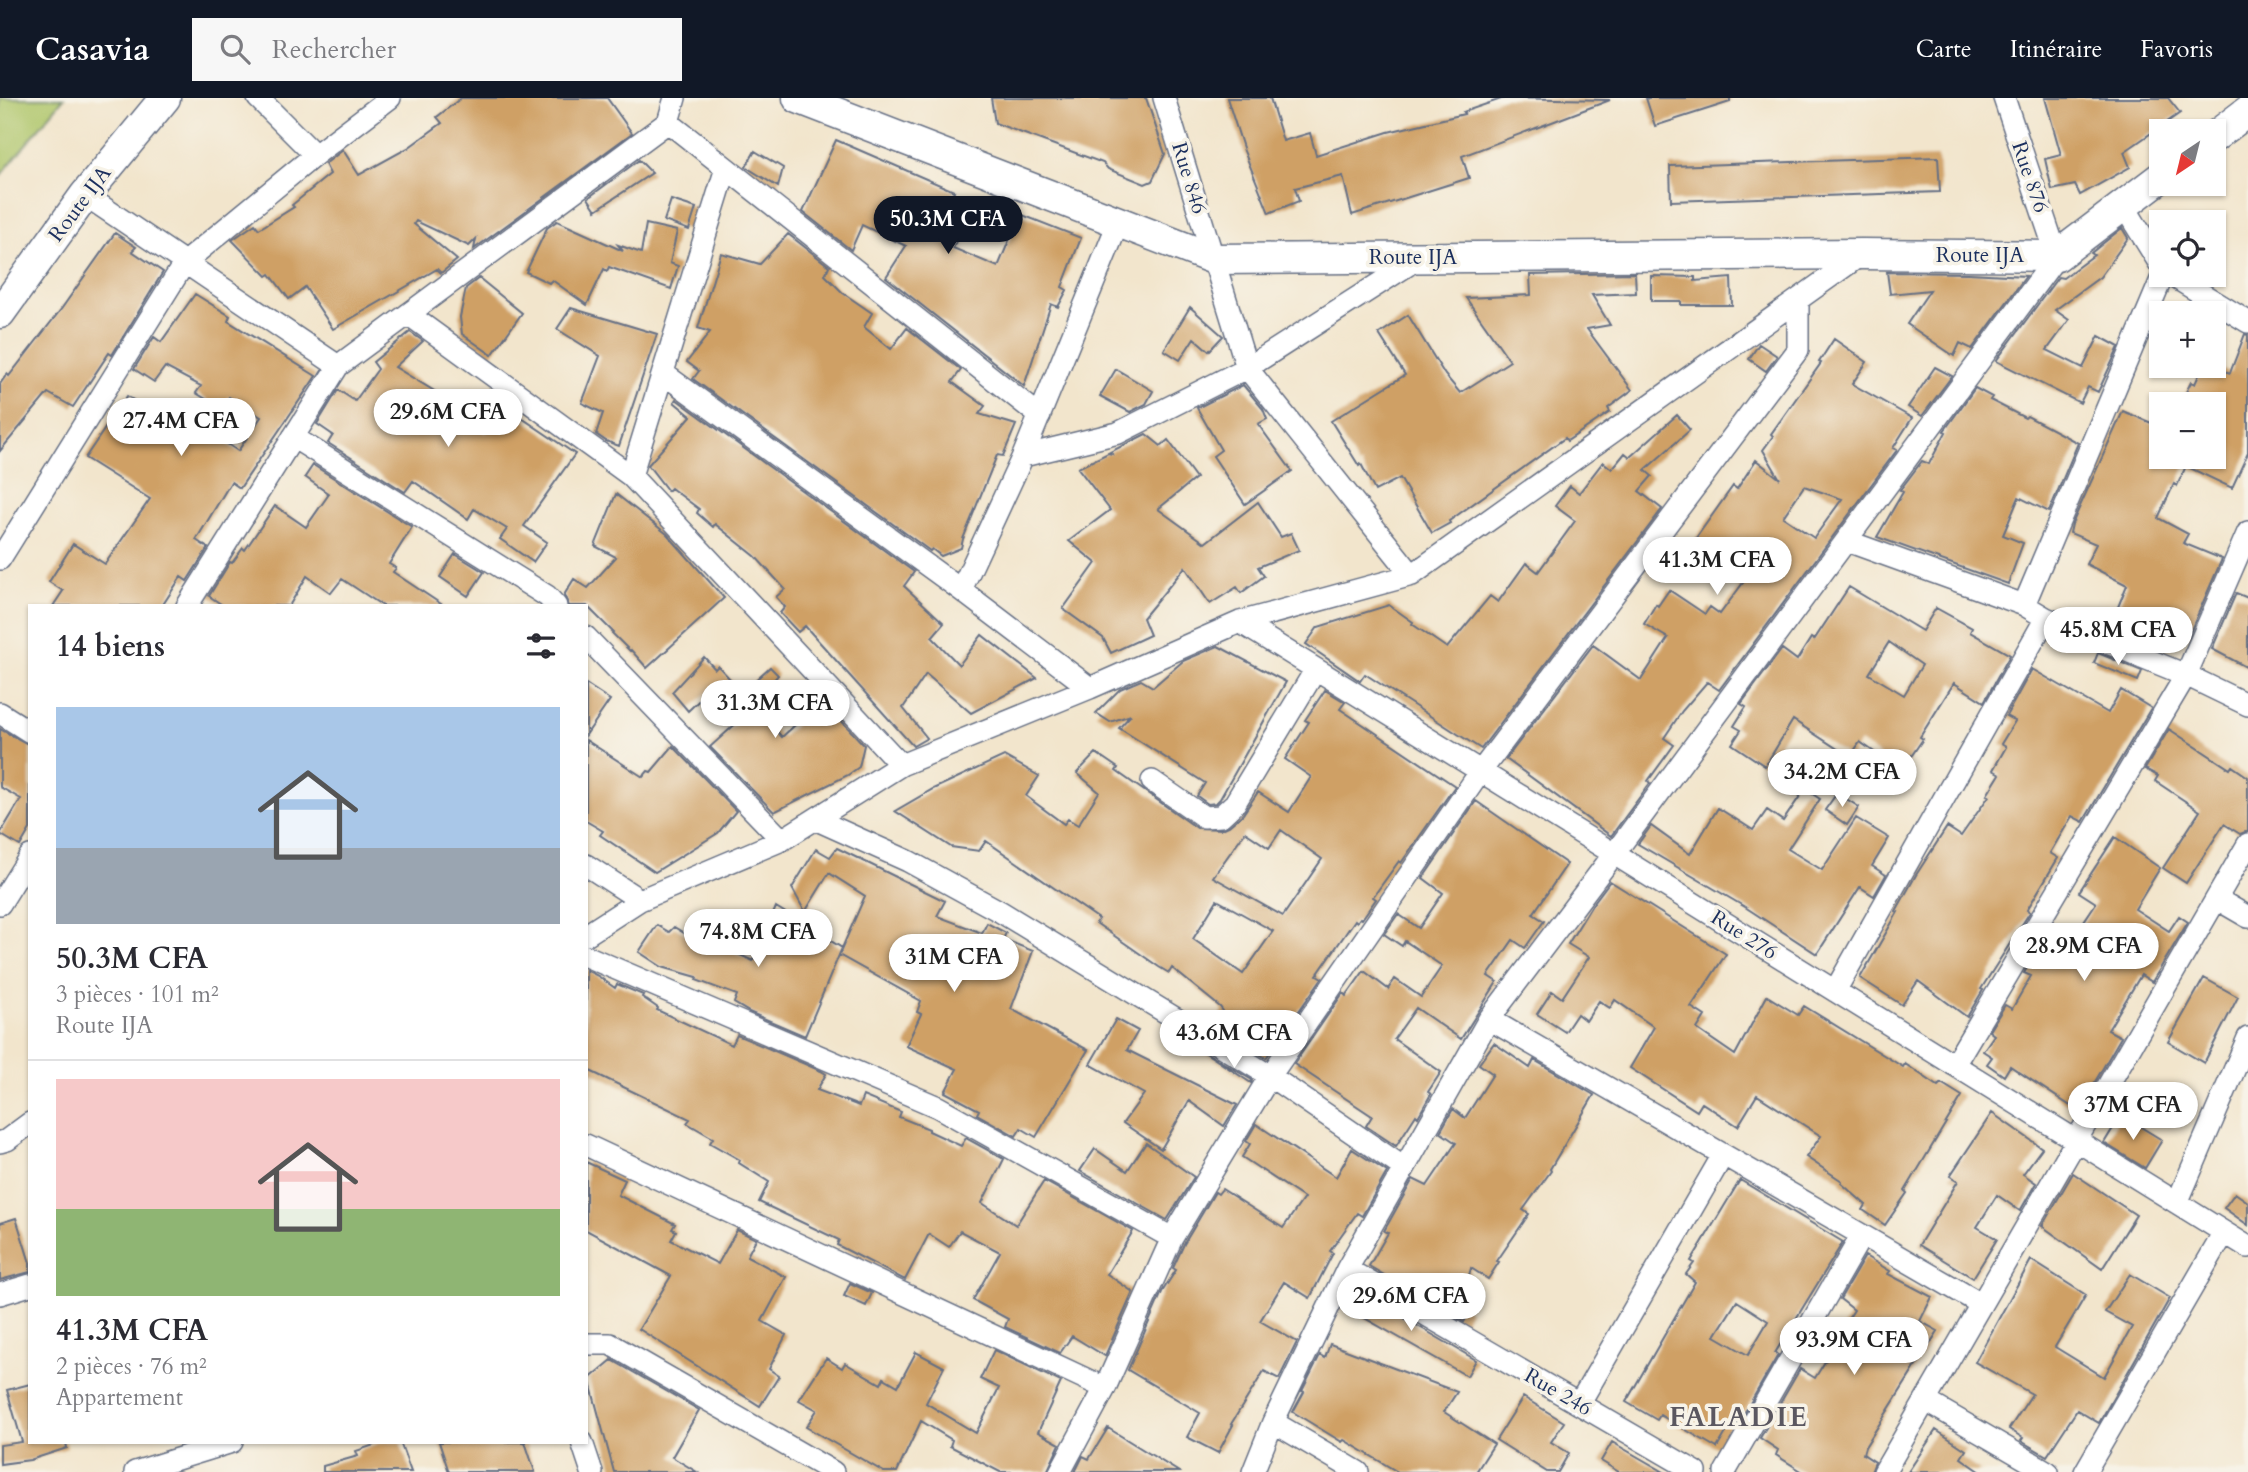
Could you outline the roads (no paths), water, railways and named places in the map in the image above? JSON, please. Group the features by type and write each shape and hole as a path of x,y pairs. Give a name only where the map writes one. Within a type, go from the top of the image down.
{"street":[{"name":"Route IJA","path":"0,313 85,195 165,98"},
{"path":"258,98 315,155"},
{"path":"0,559 185,262 315,155 390,98"},
{"path":"188,604 338,366 668,122 675,98"},
{"name":"Route IJA","path":"798,98 1214,259 1862,254 2057,256"},
{"name":"Rue 846","path":"1164,98 1247,368"},
{"name":"Rue 876","path":"2004,98 2057,256"},
{"path":"2226,127 2244,111"},
{"path":"668,122 1040,416"},
{"path":"631,476 726,168"},
{"path":"1253,1472 1273,1422 1347,1269 1489,1018 1614,854 2057,256 2149,186"},
{"path":"85,195 338,366"},
{"path":"2124,206 2149,247"},
{"path":"961,590 1023,456 1119,221"},
{"path":"588,934 640,900 782,840 901,765 1090,688 1240,622 1412,575 1862,254"},
{"path":"1023,456 1118,433 1247,368 1420,257"},
{"path":"2024,605 2158,287"},
{"path":"2191,287 2248,322"},
{"path":"1060,1472 1105,1388 1172,1238 1270,1076 1481,771 1798,350 1798,301"},
{"path":"408,314 631,476 901,765"},
{"path":"1247,368 1412,575"},
{"path":"664,374 961,590 1090,688"},
{"path":"293,437 547,596 554,604"},
{"path":"1954,1065 2186,675 2248,532"},
{"path":"1847,541 2024,605 2046,618 2186,675 2248,705"},
{"path":"1835,991 2046,618"},
{"name":"Rue 276","path":"1240,622 2248,1247"},
{"path":"588,639 782,840"},
{"path":"1152,781 1204,817 1221,816 1235,803 1316,669"},
{"path":"0,713 28,731"},
{"path":"817,820 908,861 1001,912 1270,1076 1404,1168"},
{"path":"1884,1472 2248,844"},
{"path":"0,904 28,859"},
{"path":"588,865 640,900"},
{"path":"2217,899 2248,917"},
{"path":"588,957 939,1107 1172,1238"},
{"path":"1489,1018 1981,1304"},
{"path":"2177,1203 2248,1038"},
{"path":"0,1142 28,1124"},
{"path":"588,1147 1105,1388"},
{"path":"1579,1404 1723,1155"},
{"path":"2085,1472 2224,1233"},
{"path":"1725,1472 1862,1235"},
{"name":"Rue 246","path":"1347,1269 1696,1472"},
{"path":"0,1294 28,1286"},
{"path":"588,1344 610,1344 833,1472"},
{"path":"1926,1401 2048,1472"},
{"path":"1273,1422 1358,1472"},
{"path":"135,1472 195,1456 227,1444"},
{"path":"583,1444 592,1472"}],"district":[{"name":"FALADIE","path":"1739,1417"}]}
